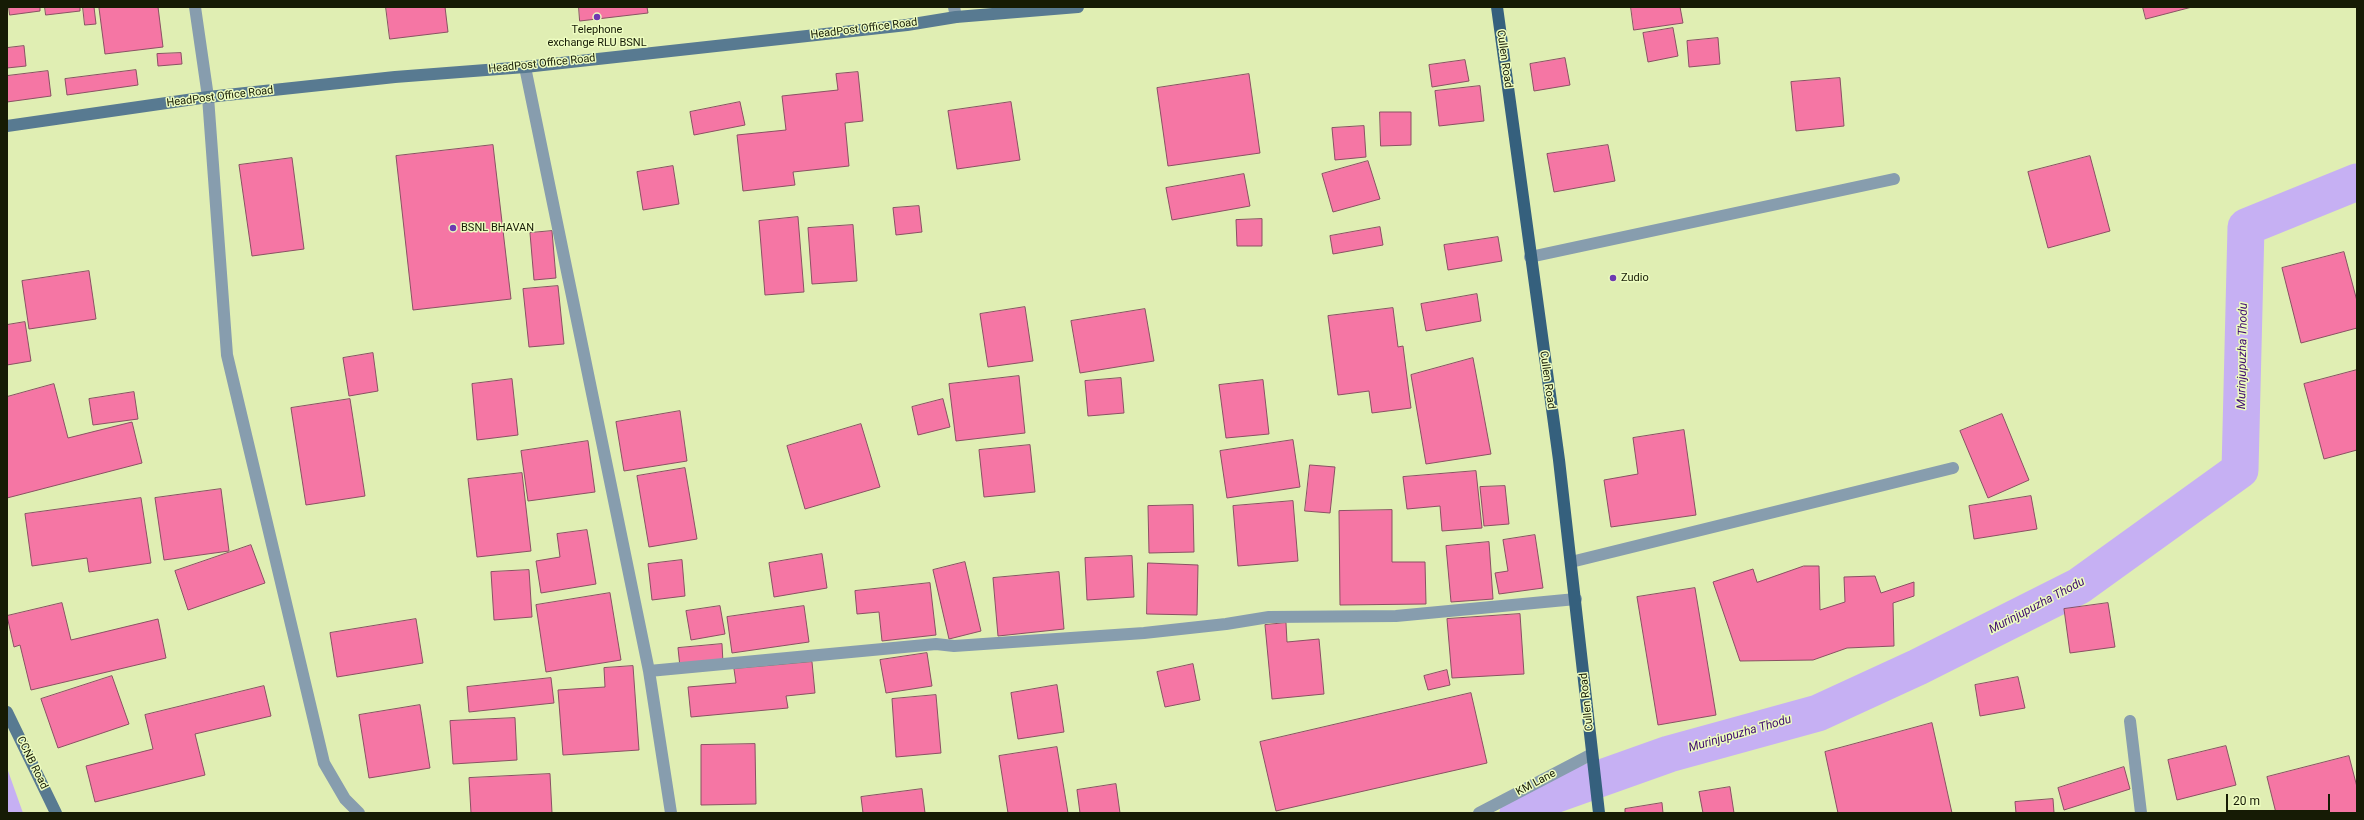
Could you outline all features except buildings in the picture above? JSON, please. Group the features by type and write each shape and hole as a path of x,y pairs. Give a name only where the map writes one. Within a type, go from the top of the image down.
{"main road":[{"name":"HeadPost Office Road","path":"7,126 208,97 395,76 525,67 892,27 955,12 1078,7"},
{"name":"Cullen Road","path":"1497,7 1576,599 1599,809"},
{"name":"CCNB Road","path":"7,712 56,813"}],"street":[{"path":"195,7 208,97 227,355 324,763 345,799 359,813"},
{"path":"525,67 649,671 671,813"},
{"path":"1530,257 1894,179"},
{"path":"1571,562 1953,468"},
{"path":"649,671 936,644 954,646 1144,633 1226,624 1269,617 1396,616 1576,599"},
{"path":"2130,721 2141,813"},
{"name":"KM Lane","path":"1480,813 1592,754"}],"shaded area":[{"path":"7,768 23,813 7,813"}],"waterway":[{"name":"Murinjupuzha Thodu","path":"1518,813 1534,802 1669,754 1818,713 1918,667 2079,586 2240,470 2246,227 2357,182"}],"place":[{"name":"Telephone exchange RLU BSNL","path":"597,17"},
{"name":"BSNL BHAVAN","path":"453,228"},
{"name":"Zudio","path":"1613,278"}]}
